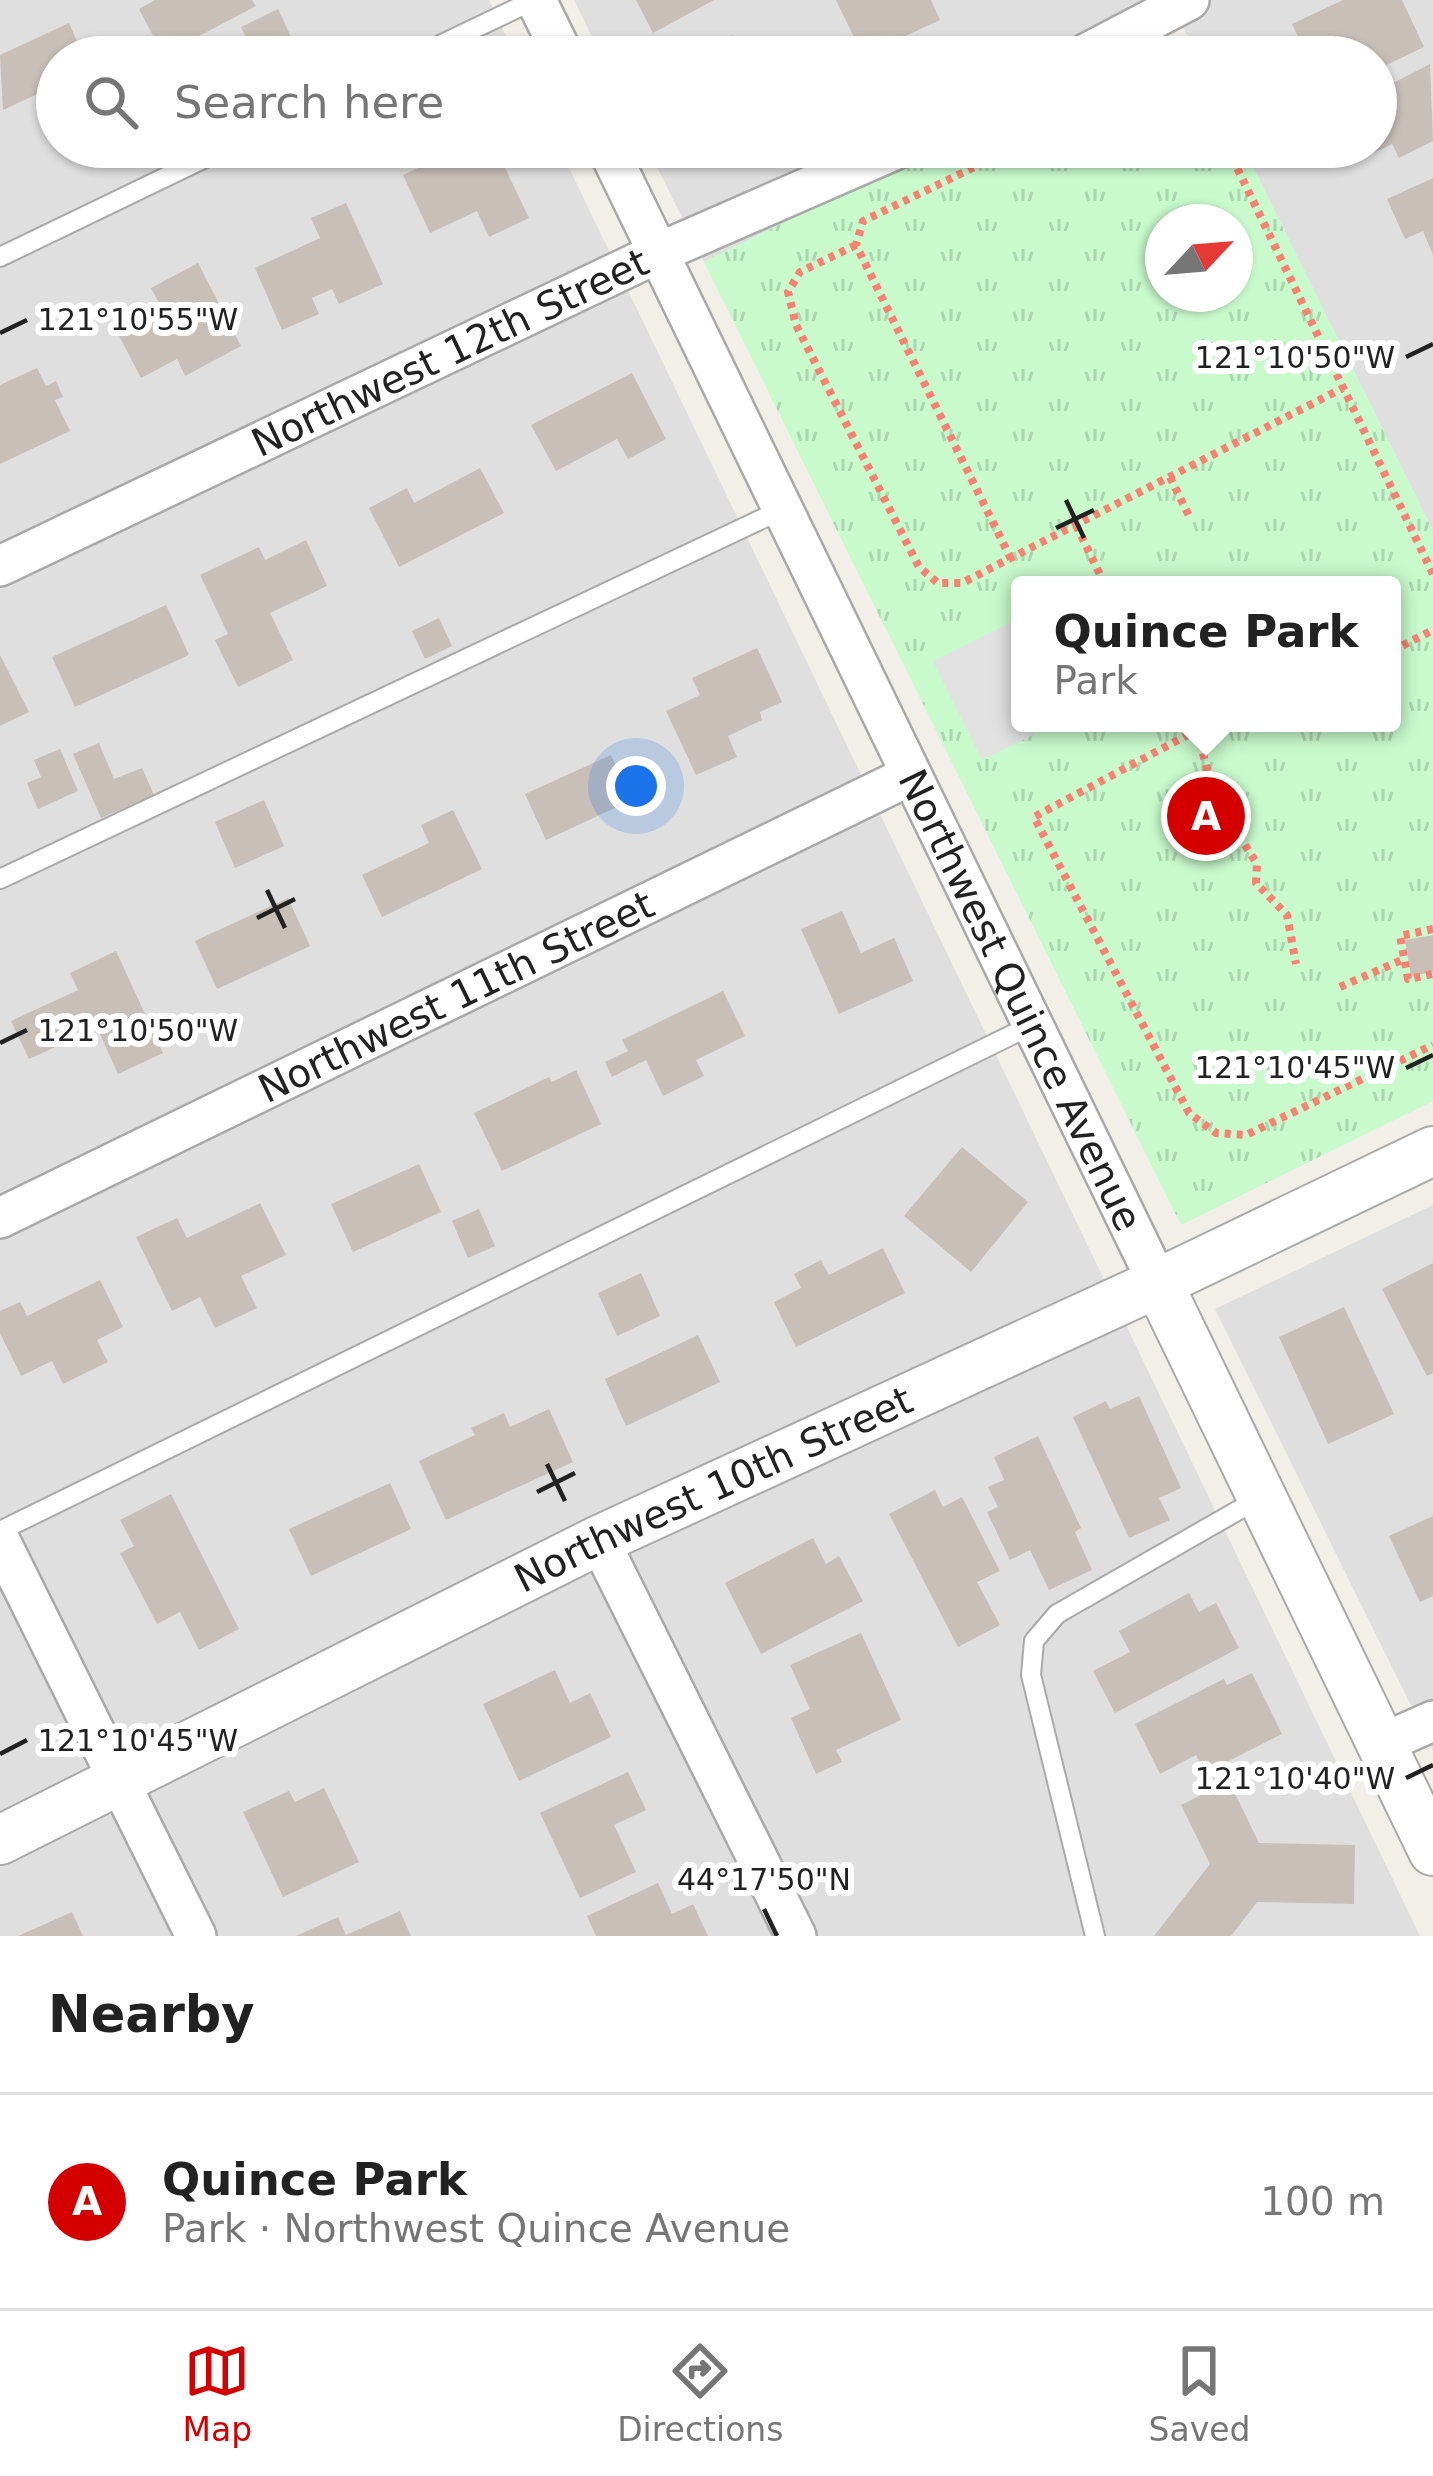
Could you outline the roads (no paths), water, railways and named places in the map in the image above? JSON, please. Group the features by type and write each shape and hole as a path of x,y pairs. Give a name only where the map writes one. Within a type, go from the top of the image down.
{"street":[{"path":"535,0 553,36"},
{"path":"1120,36 1189,0"},
{"name":"Northwest Quince Avenue","path":"617,168 1433,1851"},
{"name":"Northwest 12th Street","path":"0,566 658,253 853,168"},
{"name":"Northwest 11th Street","path":"0,1218 911,775"},
{"name":"Northwest 10th Street","path":"0,1840 599,1540 1433,1151"},
{"path":"599,1540 796,1936"},
{"path":"0,1541 196,1936"},
{"path":"1381,1744 1433,1721"}],"lane":[{"path":"459,36 535,0"},
{"path":"0,257 184,168"},
{"path":"0,879 783,509"},
{"path":"0,1531 1032,1025"},
{"path":"1095,1936 1030,1676 1034,1642 1057,1614 1262,1497"}],"place":[{"name":"Quince Park","path":"1206,816"}]}
